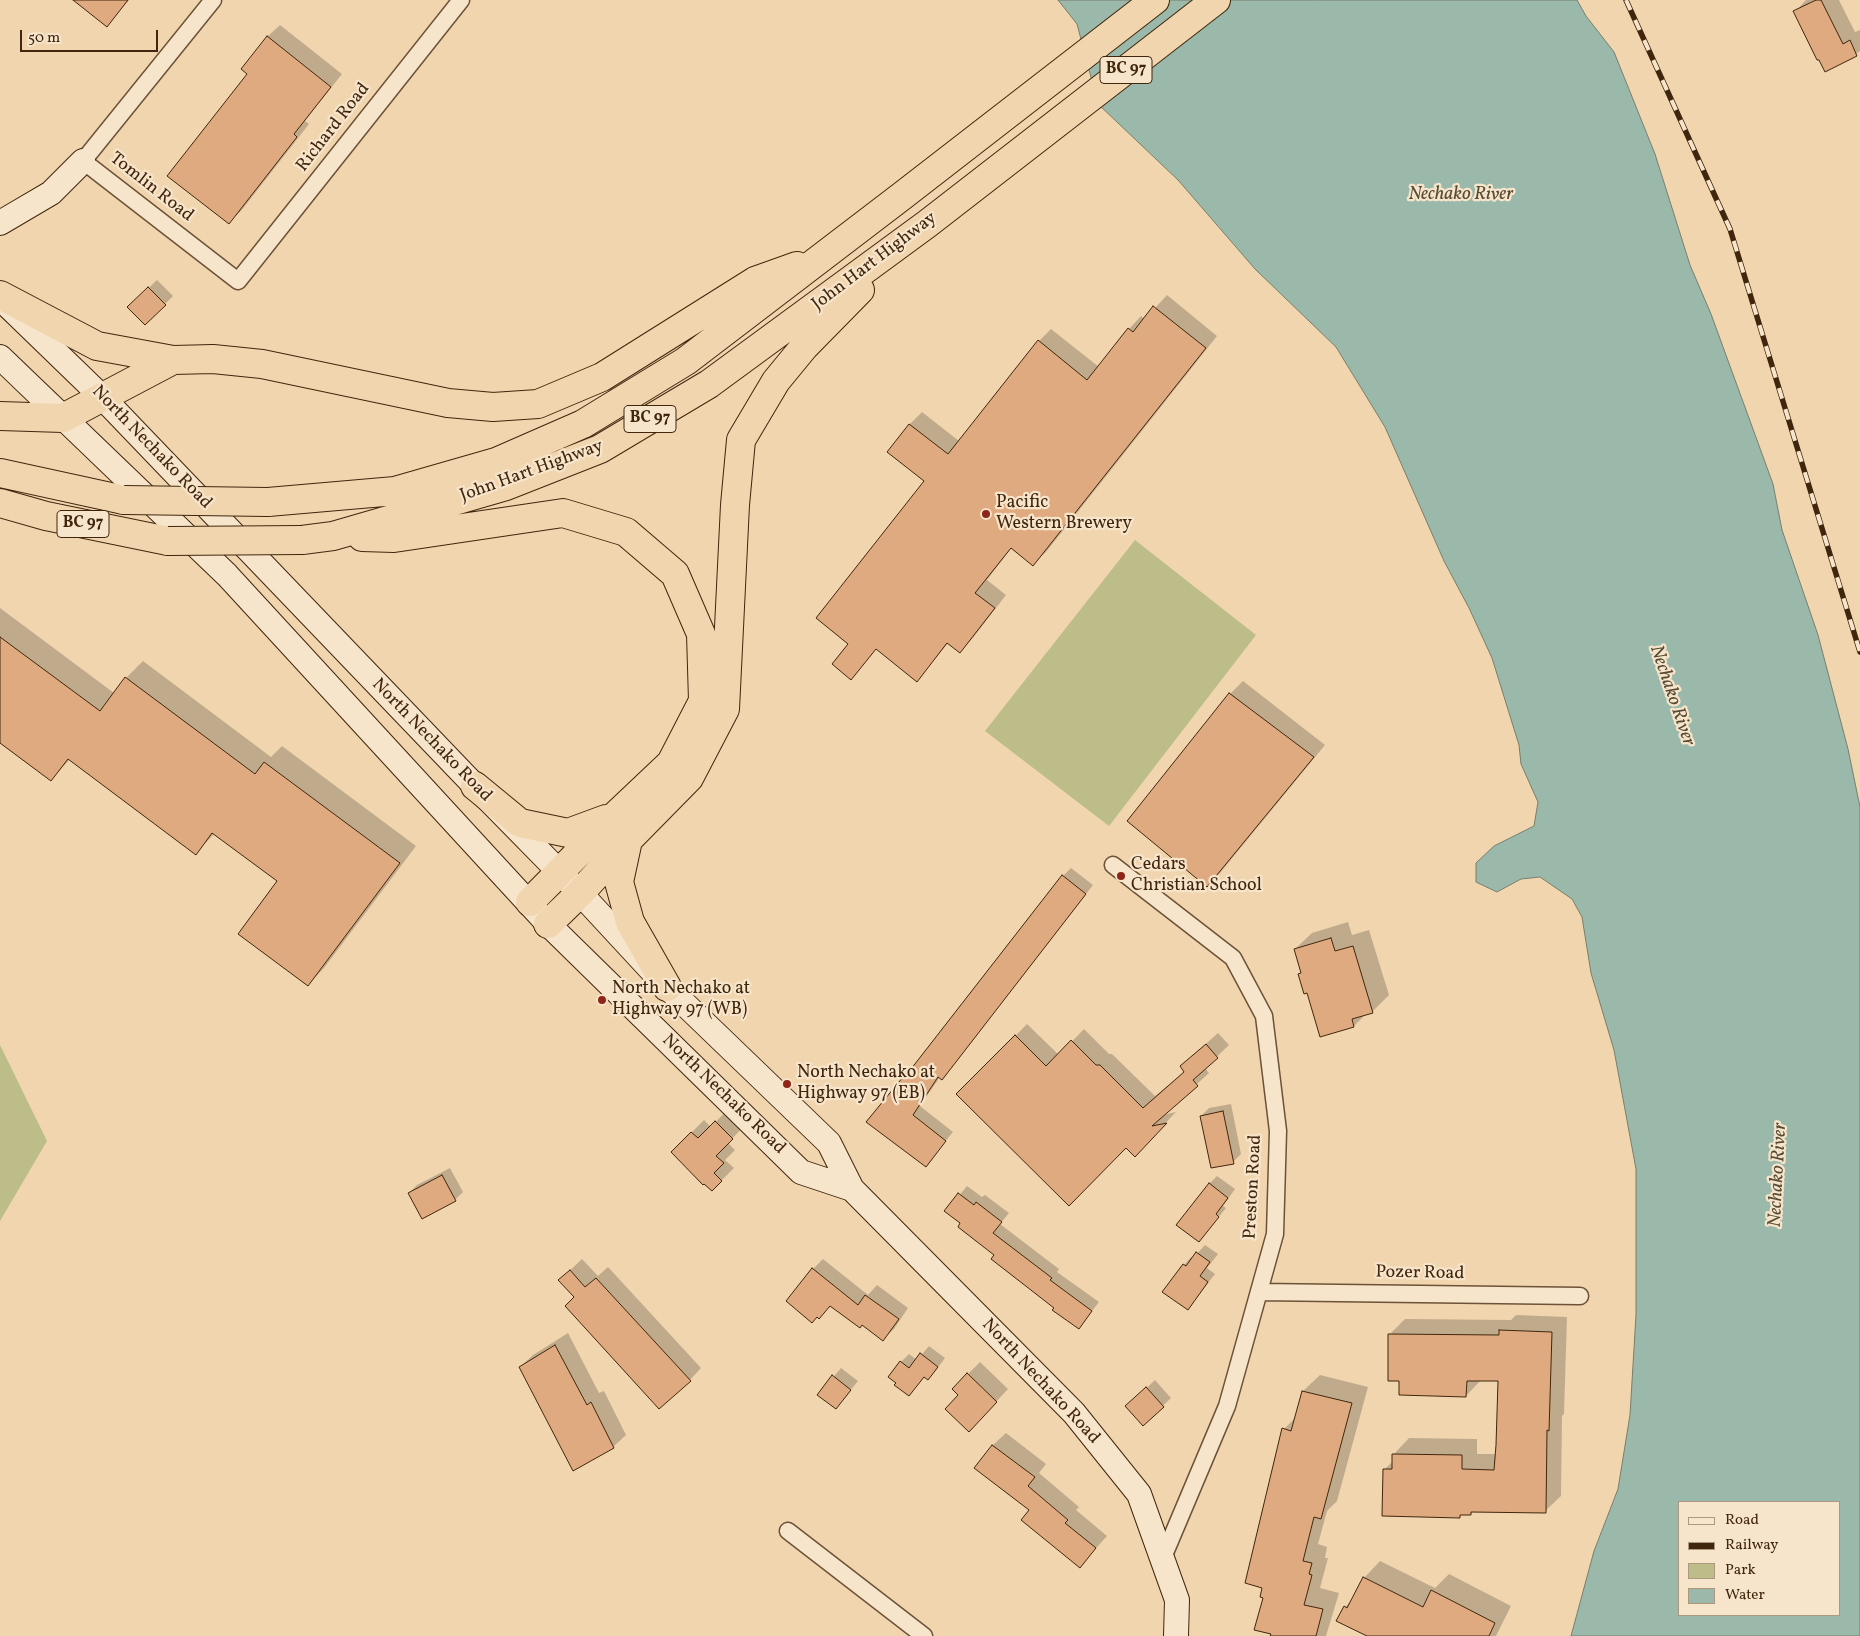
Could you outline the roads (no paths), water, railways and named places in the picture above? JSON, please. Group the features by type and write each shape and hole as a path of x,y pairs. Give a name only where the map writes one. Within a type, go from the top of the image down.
{"highway":[{"name":"John Hart Highway","path":"0,473 124,500 268,502 395,490 496,462 582,424 686,361 1155,0"},
{"name":"John Hart Highway","path":"0,503 46,516 168,541 302,540 334,536 506,486 600,449 709,384 927,224 1216,0"},
{"path":"548,924 689,778 725,709 735,505 741,440 776,381 804,347 927,224"},
{"path":"0,297 97,346 173,360 213,359 262,364 448,403 493,407 538,404 602,377 755,281 820,258"},
{"path":"0,416 63,418 173,360"},
{"path":"334,536 394,538 563,514 626,532 675,574 701,634 703,701 670,763 530,902"},
{"path":"474,786 520,822 568,833 615,816"},
{"path":"629,839 619,882 630,922 667,987"}],"main road":[{"path":"0,223 51,193 83,160"},
{"name":"North Nechako Road","path":"0,297 102,397 474,786 580,893 667,987 829,1143 852,1189 1074,1413 1139,1494 1176,1600 1176,1636"},
{"name":"North Nechako Road","path":"0,358 227,575 530,902 548,924 801,1172 852,1189"}],"street":[{"name":"Tomlin Road","path":"213,0 83,160 238,281"},
{"name":"Richard Road","path":"238,281 461,0"},
{"name":"Preston Road","path":"1113,865 1233,958 1264,1016 1278,1131 1275,1234 1227,1406 1162,1560"},
{"name":"Pozer Road","path":"1259,1292 1580,1296"},
{"path":"788,1531 924,1636"}],"water":[{"name":"Nechako River","path":"1058,0 1577,0 1586,16 1614,52 1655,154 1690,265 1711,314 1773,484 1782,530 1818,635 1848,749 1860,807 1860,1636 1571,1636 1594,1551 1618,1489 1630,1415 1636,1315 1636,1169 1614,1050 1591,973 1582,917 1572,899 1540,877 1521,879 1497,892 1476,882 1476,863 1494,846 1534,826 1538,802 1521,764 1519,745 1492,658 1469,608 1444,561 1385,427 1336,347 1255,269 1178,180 1098,104 1077,24"}],"railway":[{"path":"1626,0 1730,229 1860,652"}],"place":[{"name":"Pacific Western Brewery","path":"986,514"},
{"name":"Cedars Christian School","path":"1121,876"},
{"name":"North Nechako at Highway 97 (WB)","path":"602,1000"},
{"name":"North Nechako at Highway 97 (EB)","path":"787,1084"}]}
